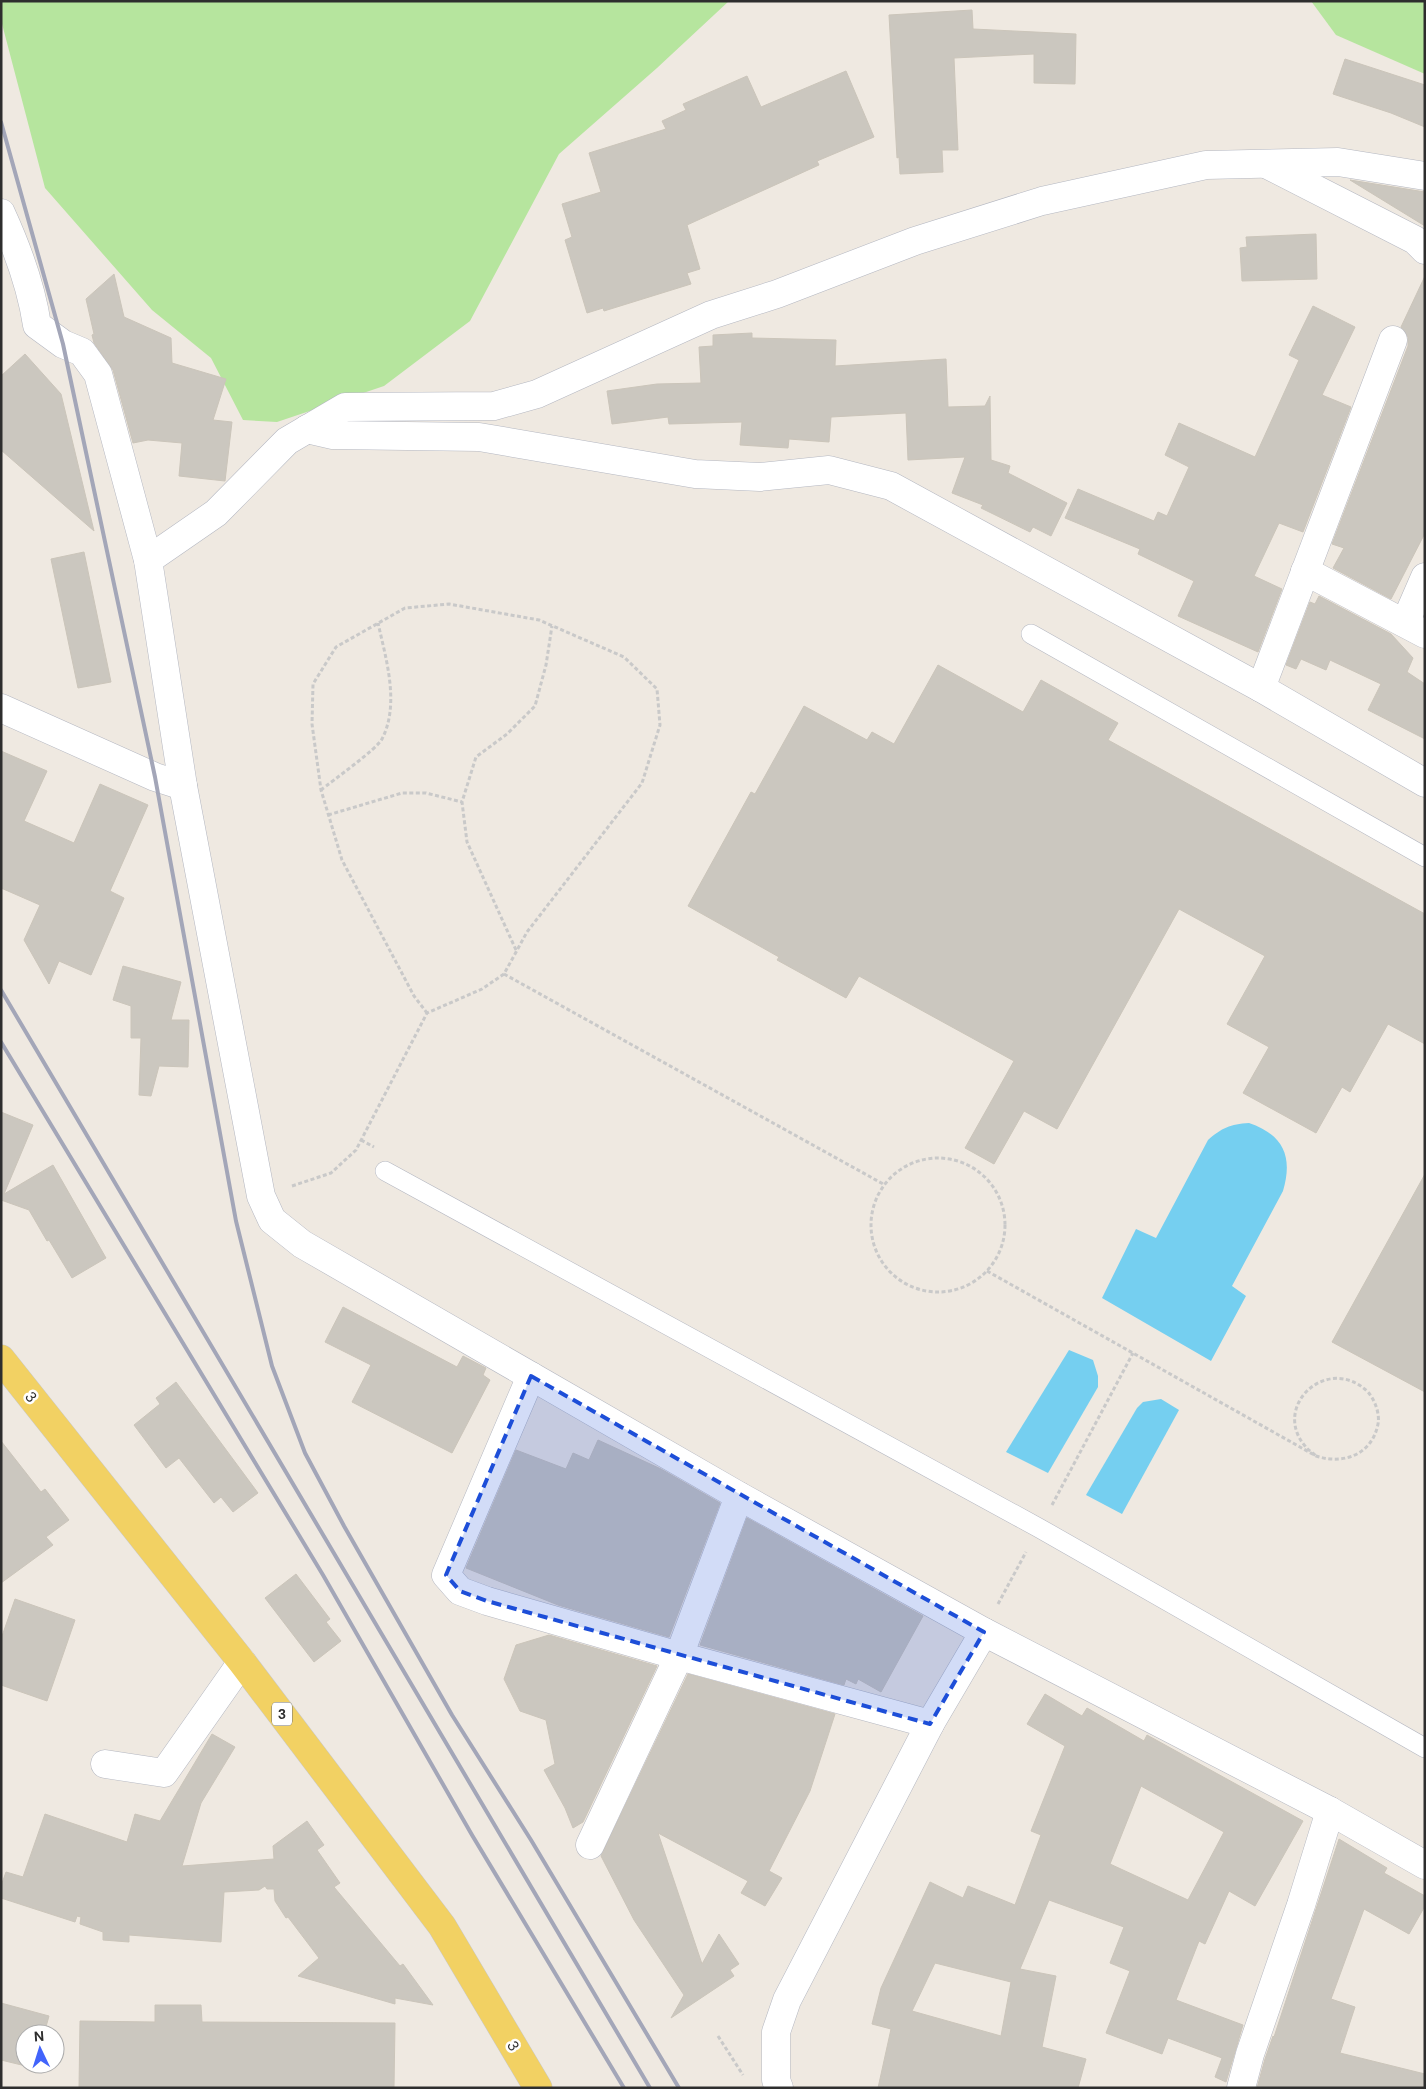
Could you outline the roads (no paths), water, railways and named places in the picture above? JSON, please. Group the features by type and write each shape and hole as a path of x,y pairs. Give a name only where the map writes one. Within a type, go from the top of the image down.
{"main road":[{"name":"3","path":"1,1359 242,1662 442,1926 538,2088"}],"street":[{"path":"148,560 216,513 287,441 345,407 494,406 537,394 711,315 777,294 924,238 1042,201 1206,165 1338,162 1425,176"},
{"path":"1266,164 1415,240 1425,250"},
{"path":"1,214 16,246 33,296 37,325 63,344 82,352 98,374 148,560 183,786 261,1196 272,1220 302,1244 739,1496 984,1632 1330,1811 1425,1865"},
{"path":"1261,688 1393,340"},
{"path":"307,429 333,435 479,437 695,474 760,477 829,470 891,486 1261,688 1425,783"},
{"path":"1305,571 1415,629 1425,577"},
{"path":"1,708 155,777 183,786"},
{"path":"531,1376 446,1575 460,1591 487,1601 678,1656 930,1724"},
{"path":"590,1845 678,1656 739,1496"},
{"path":"779,2088 776,2080 776,2032 787,2000 930,1724 984,1632"},
{"path":"105,1764 164,1773 242,1662"},
{"path":"1241,2088 1250,2054 1301,1905 1330,1811"}],"lane":[{"path":"1031,634 1425,857"},
{"path":"385,1171 1039,1528 1425,1748"}],"water":[{"path":"1249,1123 1261,1128 1278,1141 1286,1158 1286,1179 1283,1191 1232,1286 1246,1296 1211,1361 1102,1298 1136,1229 1156,1238 1208,1140 1227,1127"},
{"path":"1069,1350 1093,1360 1098,1376 1098,1387 1048,1473 1006,1452"},
{"path":"1161,1399 1179,1410 1122,1514 1086,1495 1137,1408 1143,1402"}],"railway":[{"path":"1,122 63,344 155,777 236,1221 272,1366 305,1453 344,1526 452,1715 531,1840 679,2088"},
{"path":"1,990 650,2088"},
{"path":"1,1042 323,1575 472,1835 624,2088"}]}
